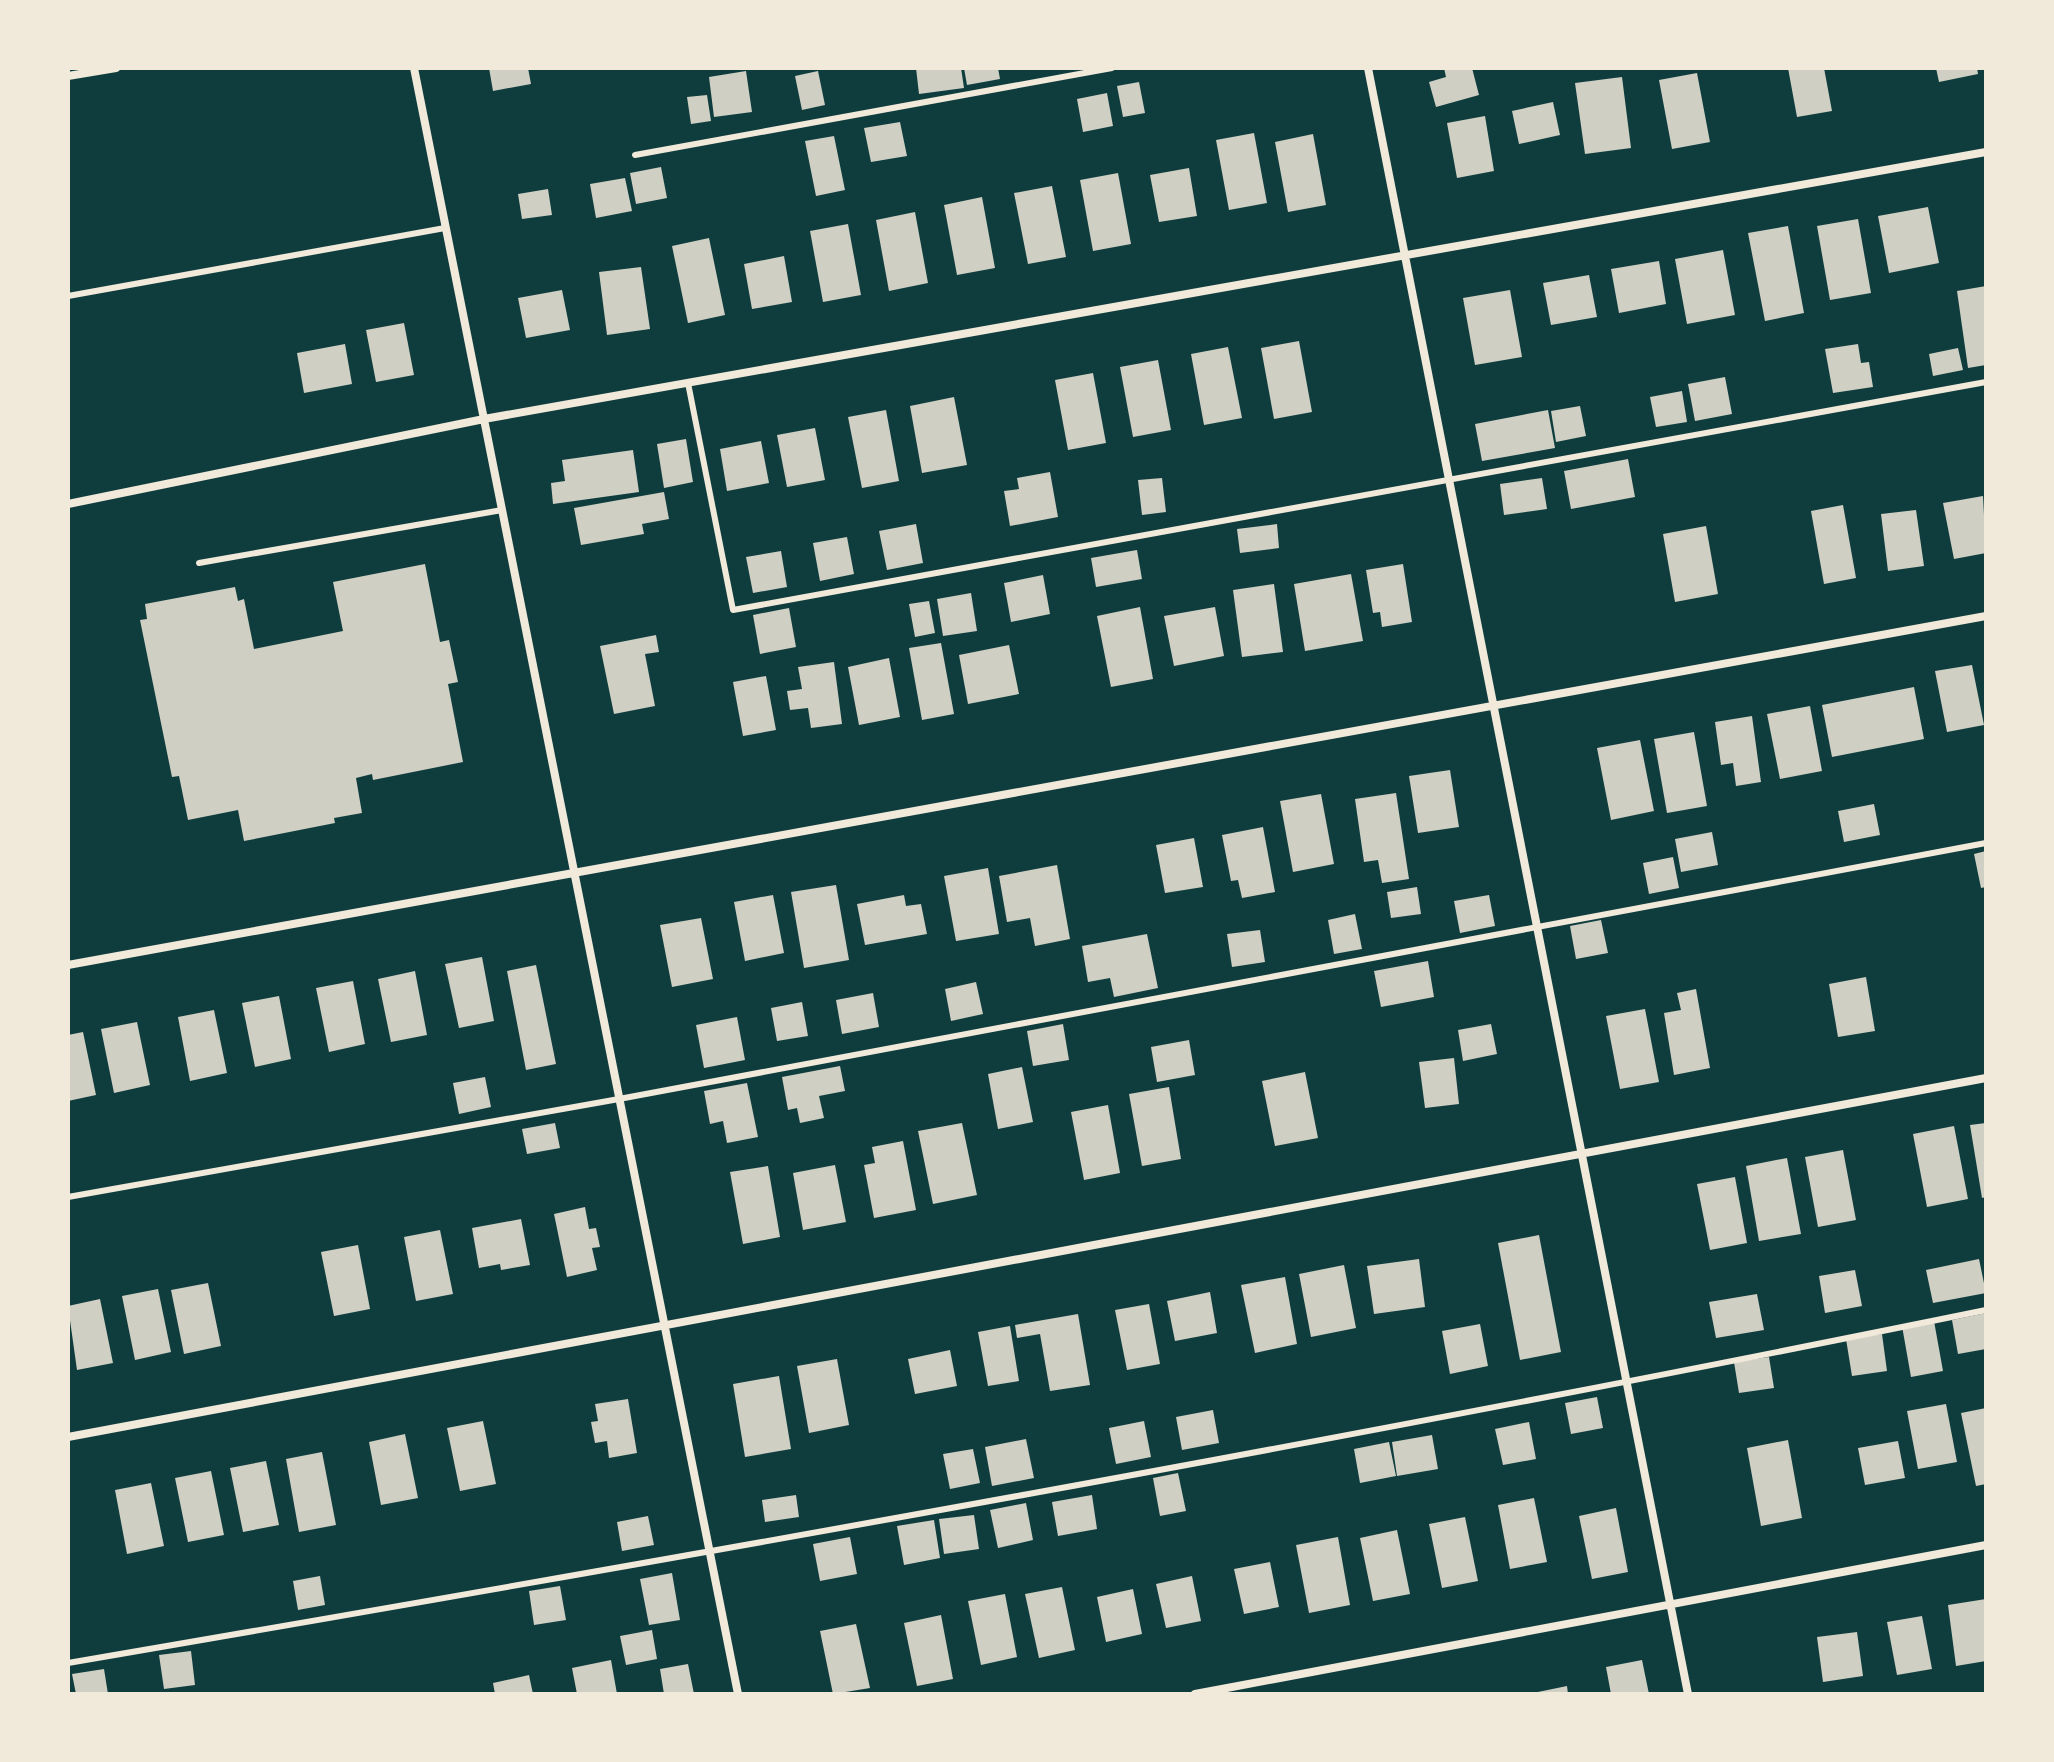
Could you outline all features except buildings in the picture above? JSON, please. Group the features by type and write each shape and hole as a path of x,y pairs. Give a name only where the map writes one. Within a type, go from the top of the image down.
{"street":[{"path":"68,76 116,68"},
{"path":"414,68 738,1694"},
{"path":"1368,68 1688,1694"},
{"path":"68,504 484,419 1986,152"},
{"path":"68,965 575,876 1986,616"},
{"path":"68,1437 664,1328 1581,1151 1986,1078"},
{"path":"1195,1694 1986,1545"}],"lane":[{"path":"635,155 1112,68"},
{"path":"68,296 445,228"},
{"path":"688,383 733,610 1986,382"},
{"path":"199,563 502,510"},
{"path":"68,1197 619,1099 1986,843"},
{"path":"68,1663 709,1551 1627,1383 1986,1310"}]}
